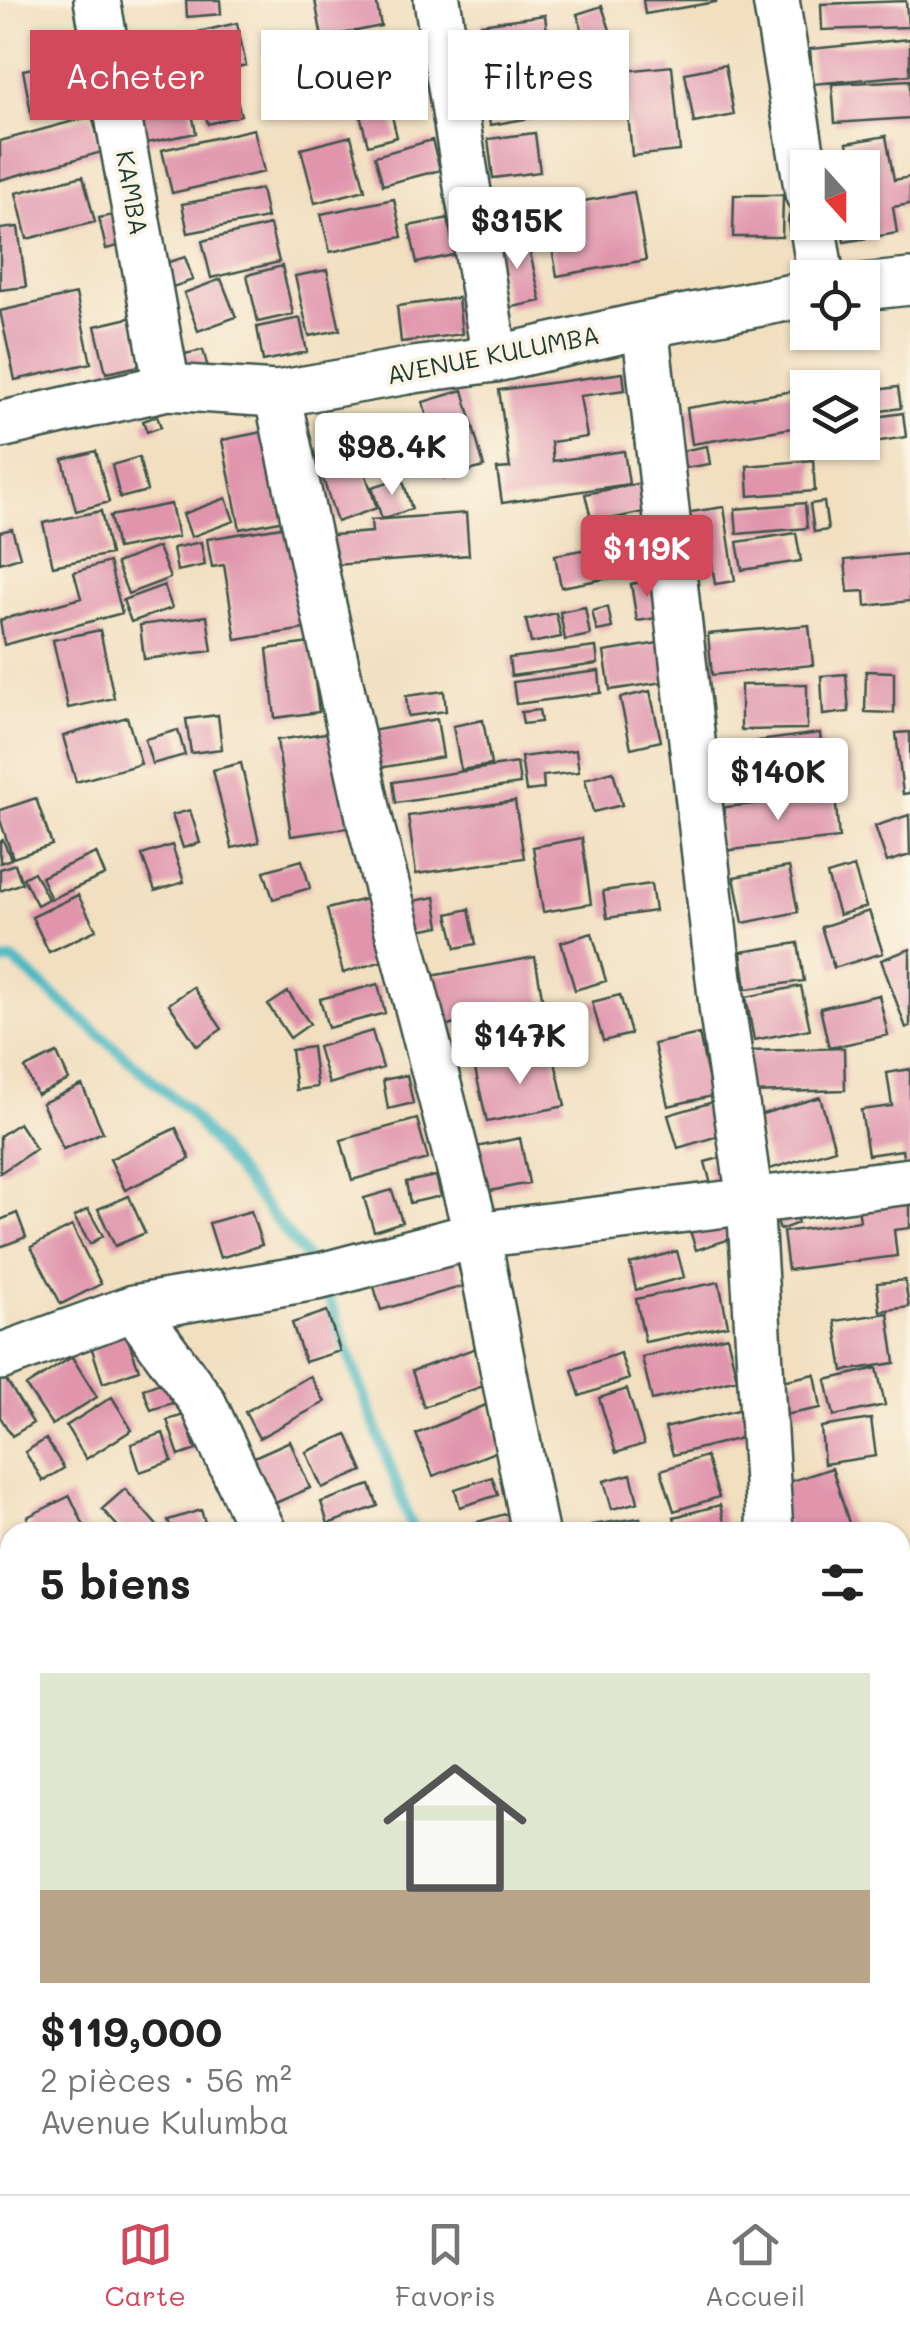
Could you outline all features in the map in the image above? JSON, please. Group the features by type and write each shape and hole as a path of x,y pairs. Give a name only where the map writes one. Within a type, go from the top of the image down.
{"street":[{"name":"KAMBA","path":"97,0 167,387"},
{"path":"436,0 496,359"},
{"path":"776,0 801,150"},
{"path":"880,285 910,282"},
{"name":"AVENUE KULUMBA","path":"0,425 167,387 277,394 496,359 790,297"},
{"path":"645,325 722,1014 750,1200 769,1522"},
{"path":"277,394 371,826 478,1235 533,1522"},
{"path":"0,1358 134,1308 321,1276 478,1235 910,1180"},
{"path":"134,1308 203,1403 258,1522"}],"building":[{"path":"186,0 220,0 221,14 187,17"},
{"path":"315,0 376,0 381,26 321,30"},
{"path":"643,0 716,0 716,2 645,14"},
{"path":"906,1 908,27 822,30 821,4"},
{"path":"602,6 610,30 582,30 577,14"},
{"path":"545,15 547,30 482,30 481,24"},
{"path":"237,23 238,30 207,30"},
{"path":"910,39 910,75 813,84 810,49"},
{"path":"725,65 734,115 694,123 685,73"},
{"path":"672,66 680,151 632,156 629,70"},
{"path":"30,69 30,107 23,70"},
{"path":"910,80 910,118 835,123 832,84"},
{"path":"77,120 93,120 102,152 0,180 0,141"},
{"path":"137,120 193,120 196,133 142,144"},
{"path":"361,120 393,120 397,137 368,145"},
{"path":"489,120 519,120 490,125"},
{"path":"254,129 264,172 172,193 162,150"},
{"path":"535,133 540,172 493,178 488,139"},
{"path":"351,136 365,190 315,203 301,149"},
{"path":"886,136 894,180 910,177 910,204 893,207 897,233 880,236 880,150 848,150 847,143"},
{"path":"432,140 440,170 383,185 375,156"},
{"path":"83,176 95,222 27,239 16,193"},
{"path":"261,189 267,218 188,233 182,204"},
{"path":"634,192 646,260 557,276 545,208"},
{"path":"734,195 783,195 782,237 733,237"},
{"path":"394,199 402,237 330,252 321,214"},
{"path":"127,212 134,242 106,249 99,218"},
{"path":"449,218 457,254 417,263 409,226"},
{"path":"270,225 279,262 211,278 202,241"},
{"path":"18,227 26,287 0,290 0,229"},
{"path":"526,235 541,301 508,308 493,243"},
{"path":"185,257 193,280 167,289 159,265"},
{"path":"282,266 293,314 258,322 247,275"},
{"path":"327,270 340,330 309,336 295,276"},
{"path":"221,279 236,317 198,331 184,293"},
{"path":"76,294 91,363 15,380 0,311"},
{"path":"458,298 462,334 401,342 397,306"},
{"path":"133,317 144,365 106,373 95,326"},
{"path":"300,318 307,352 263,361 257,327"},
{"path":"203,350 208,368 175,376 171,357"},
{"path":"623,373 625,390 580,396 587,437 551,442 553,461 624,451 629,484 502,503 497,469 510,468 499,390"},
{"path":"898,387 901,408 880,411 880,390"},
{"path":"463,390 484,467 444,478 423,402"},
{"path":"790,392 790,428 692,444 687,408"},
{"path":"903,413 906,437 880,441 880,416"},
{"path":"157,416 161,427 147,432 143,421"},
{"path":"267,431 284,520 240,529 222,440"},
{"path":"355,443 377,508 337,522 316,457"},
{"path":"707,446 710,464 678,469 676,452"},
{"path":"96,451 109,502 76,511 63,460"},
{"path":"139,457 147,491 120,498 112,465"},
{"path":"813,460 815,491 749,496 747,466"},
{"path":"402,478 412,509 382,519 372,487"},
{"path":"642,483 648,511 592,523 585,494"},
{"path":"226,498 234,521 191,537 183,514"},
{"path":"824,502 828,530 814,532 810,504"},
{"path":"805,503 807,528 737,534 735,509"},
{"path":"171,504 178,537 117,549 110,516"},
{"path":"724,507 735,581 715,584 712,565 692,568 684,513"},
{"path":"101,511 110,554 53,566 43,523"},
{"path":"466,513 469,555 321,566 320,536 372,532 371,520"},
{"path":"288,526 305,629 236,640 224,565 212,567 207,539"},
{"path":"12,529 20,557 0,563 0,532"},
{"path":"796,533 801,561 742,570 737,542"},
{"path":"201,542 205,565 177,571 173,548"},
{"path":"620,543 626,575 561,587 555,555"},
{"path":"158,547 170,578 128,594 116,563"},
{"path":"907,554 910,601 866,606 865,591 848,592 845,560"},
{"path":"109,562 122,613 4,645 0,620 81,598 74,572"},
{"path":"656,579 663,617 637,621 631,584"},
{"path":"164,585 172,608 131,622 123,600"},
{"path":"585,607 590,635 565,640 560,612"},
{"path":"608,607 612,628 597,631 592,611"},
{"path":"556,613 561,637 531,643 526,620"},
{"path":"207,616 212,651 144,659 140,625"},
{"path":"809,625 813,665 712,675 708,634"},
{"path":"100,630 114,698 68,708 53,640"},
{"path":"671,641 677,680 610,690 604,652"},
{"path":"310,643 319,712 275,718 267,649"},
{"path":"596,647 598,664 511,676 509,658"},
{"path":"599,671 601,693 516,704 513,682"},
{"path":"866,671 894,672 894,713 865,712"},
{"path":"846,674 849,712 823,715 821,676"},
{"path":"807,684 807,729 741,730 741,685"},
{"path":"444,691 446,711 408,716 406,696"},
{"path":"650,691 661,741 631,748 620,698"},
{"path":"539,710 541,722 523,724 521,712"},
{"path":"218,715 222,749 191,753 186,719"},
{"path":"127,717 141,764 76,782 63,736"},
{"path":"437,719 443,757 373,769 366,732"},
{"path":"483,720 491,765 461,770 453,726"},
{"path":"178,730 185,755 152,764 145,739"},
{"path":"340,731 354,827 291,836 277,740"},
{"path":"910,732 910,793 903,794 896,733"},
{"path":"820,733 826,786 764,794 758,741"},
{"path":"576,750 579,772 543,776 544,789 526,791 521,757"},
{"path":"241,763 259,842 232,848 213,770"},
{"path":"517,763 520,784 396,803 393,782"},
{"path":"613,771 622,805 593,812 585,779"},
{"path":"835,795 839,838 722,851 717,808"},
{"path":"36,798 52,845 13,858 0,810"},
{"path":"515,801 524,858 416,874 408,816"},
{"path":"190,810 200,843 183,848 172,815"},
{"path":"909,815 910,855 887,862 875,826"},
{"path":"582,838 591,904 543,912 533,847"},
{"path":"3,840 11,859 0,863 0,842"},
{"path":"172,845 184,882 155,891 142,855"},
{"path":"96,853 105,875 51,899 41,877"},
{"path":"302,860 310,888 273,899 264,871"},
{"path":"15,864 22,883 0,891 0,869"},
{"path":"789,867 798,912 743,923 734,877"},
{"path":"854,867 866,907 839,915 827,875"},
{"path":"34,872 48,899 37,905 23,878"},
{"path":"651,884 655,911 607,918 603,891"},
{"path":"78,895 96,930 49,952 32,917"},
{"path":"373,897 390,959 343,973 327,909"},
{"path":"435,897 440,926 403,933 398,904"},
{"path":"469,909 476,944 456,948 448,914"},
{"path":"869,911 883,953 834,968 821,927"},
{"path":"592,933 606,981 575,990 561,942"},
{"path":"798,943 804,981 746,989 741,952"},
{"path":"910,949 910,1026 906,1028 881,960"},
{"path":"535,957 544,1008 440,1027 431,976"},
{"path":"378,984 385,1013 328,1028 320,999"},
{"path":"801,986 810,1029 754,1040 746,997"},
{"path":"193,987 222,1029 197,1046 169,1004"},
{"path":"288,992 310,1024 290,1038 268,1005"},
{"path":"620,995 631,1034 603,1041 592,1002"},
{"path":"879,995 888,1035 829,1048 820,1008"},
{"path":"372,1031 383,1068 329,1084 318,1047"},
{"path":"699,1034 712,1096 668,1106 654,1044"},
{"path":"312,1047 317,1087 296,1090 291,1050"},
{"path":"844,1048 845,1090 748,1093 747,1051"},
{"path":"57,1053 69,1080 37,1095 25,1068"},
{"path":"553,1053 565,1106 487,1122 475,1069"},
{"path":"910,1069 910,1167 905,1168 902,1150 868,1155 861,1110 892,1106 887,1073"},
{"path":"407,1075 413,1103 388,1109 383,1080"},
{"path":"82,1085 103,1132 63,1149 42,1103"},
{"path":"820,1097 835,1149 770,1169 755,1116"},
{"path":"723,1099 732,1132 678,1148 668,1115"},
{"path":"417,1119 428,1159 352,1180 341,1140"},
{"path":"19,1123 36,1149 0,1173 0,1136"},
{"path":"176,1128 190,1159 125,1190 110,1159"},
{"path":"520,1138 529,1183 485,1192 476,1147"},
{"path":"731,1155 741,1193 715,1199 705,1162"},
{"path":"436,1176 441,1196 410,1203 406,1182"},
{"path":"392,1190 402,1222 374,1231 364,1198"},
{"path":"910,1193 910,1228 894,1230 897,1256 788,1270 783,1232 860,1221 857,1199"},
{"path":"129,1196 145,1233 115,1246 98,1209"},
{"path":"792,1207 798,1223 780,1230 774,1214"},
{"path":"88,1209 103,1236 90,1244 74,1217"},
{"path":"251,1211 262,1245 220,1258 209,1223"},
{"path":"17,1213 26,1237 0,1247 0,1220"},
{"path":"733,1213 740,1236 696,1250 689,1227"},
{"path":"72,1226 101,1284 61,1304 31,1247"},
{"path":"452,1245 464,1286 381,1310 369,1270"},
{"path":"677,1251 684,1277 636,1290 630,1264"},
{"path":"905,1280 909,1307 880,1311 877,1283"},
{"path":"719,1282 728,1325 645,1342 636,1299"},
{"path":"327,1311 340,1351 305,1362 292,1323"},
{"path":"888,1313 895,1363 843,1371 835,1321"},
{"path":"122,1322 139,1370 103,1383 87,1334"},
{"path":"727,1336 737,1379 652,1400 642,1357"},
{"path":"476,1348 489,1384 424,1407 412,1371"},
{"path":"620,1353 629,1379 580,1396 572,1370"},
{"path":"72,1357 97,1397 52,1425 26,1386"},
{"path":"877,1368 885,1405 834,1416 826,1380"},
{"path":"0,1370 33,1423 12,1436 0,1417"},
{"path":"815,1374 821,1408 779,1416 772,1383"},
{"path":"310,1376 325,1402 259,1438 245,1412"},
{"path":"175,1378 182,1400 151,1410 143,1389"},
{"path":"627,1389 644,1444 616,1453 599,1398"},
{"path":"112,1397 132,1430 86,1459 66,1426"},
{"path":"486,1405 503,1449 433,1476 416,1434"},
{"path":"742,1409 749,1436 673,1455 665,1428"},
{"path":"184,1415 196,1450 179,1456 167,1420"},
{"path":"871,1419 876,1456 824,1464 821,1427"},
{"path":"163,1433 172,1461 140,1472 131,1444"},
{"path":"347,1434 363,1471 322,1488 306,1452"},
{"path":"46,1439 64,1468 43,1481 25,1452"},
{"path":"290,1441 310,1488 273,1504 252,1458"},
{"path":"706,1456 719,1497 674,1511 661,1470"},
{"path":"832,1468 849,1522 784,1522 773,1487"},
{"path":"631,1474 638,1502 612,1509 604,1481"},
{"path":"492,1477 498,1495 460,1507 455,1489"},
{"path":"370,1485 378,1506 327,1522 321,1502"},
{"path":"125,1489 154,1522 114,1522 102,1509"},
{"path":"70,1496 82,1522 29,1522 27,1517"},
{"path":"720,1505 724,1522 675,1522 674,1517"},
{"path":"201,1510 205,1522 169,1522"},
{"path":"512,1512 515,1522 477,1522"}],"waterway":[{"path":"0,962 13,960 187,1110 314,1267"},
{"path":"323,1283 410,1522"}]}
